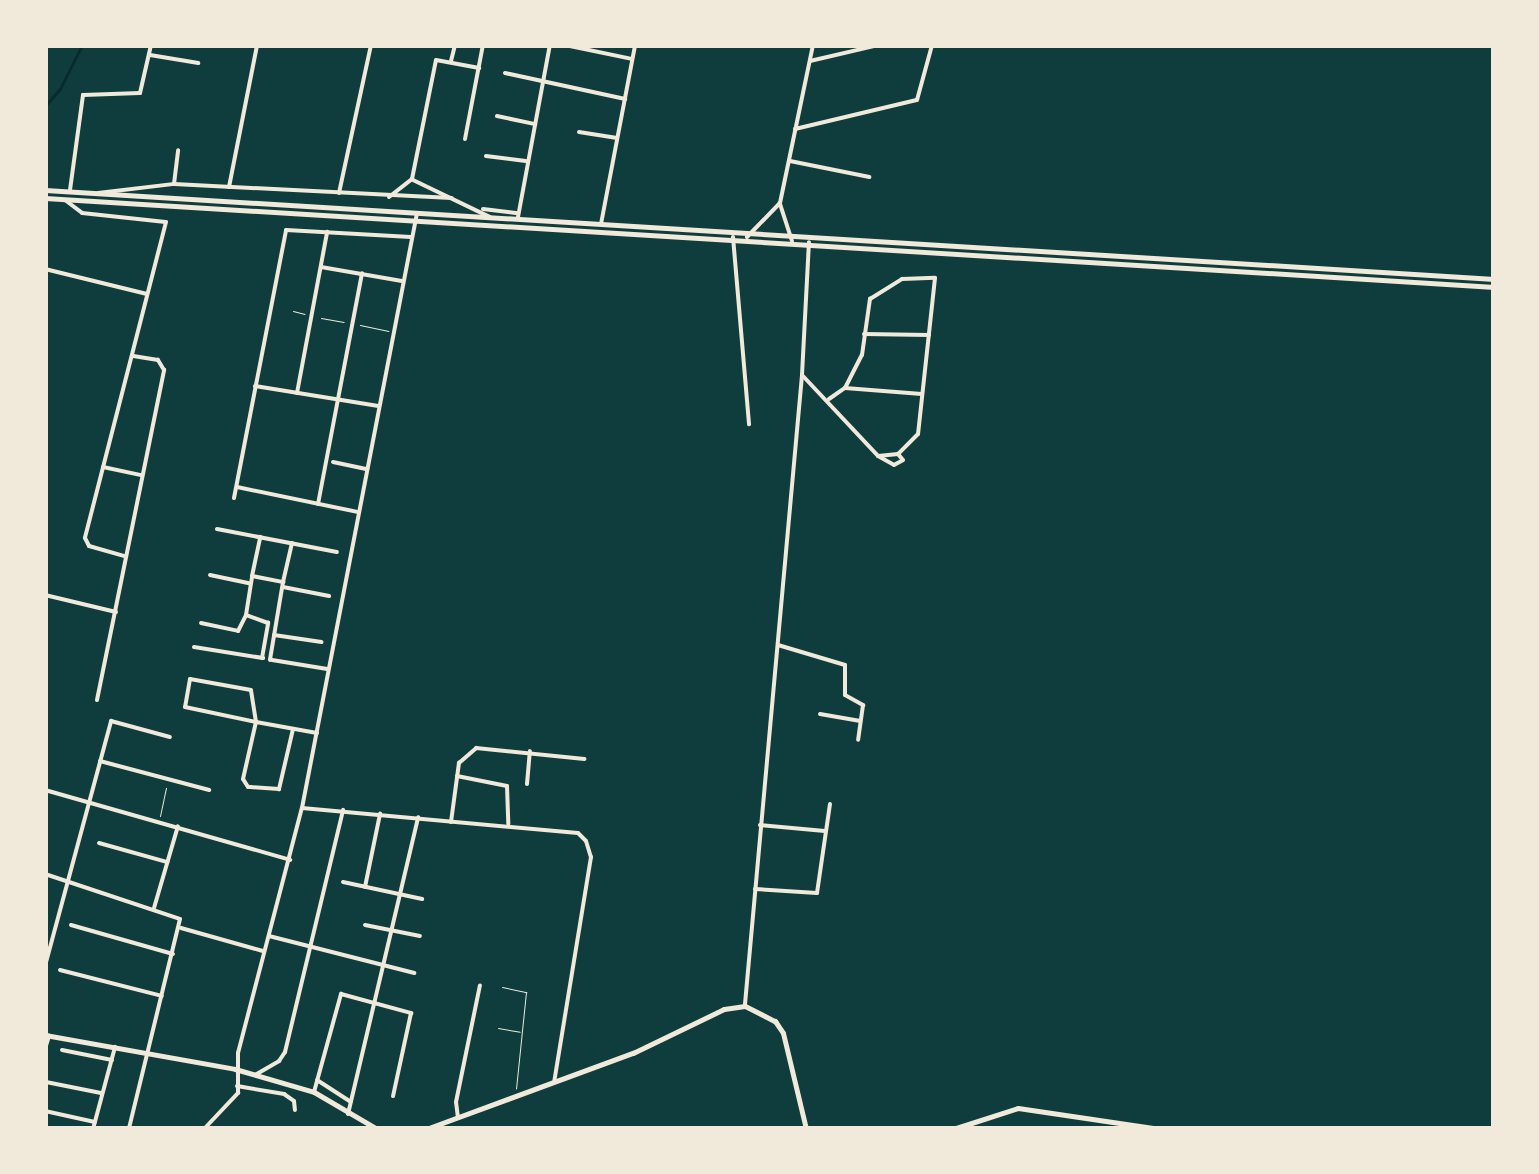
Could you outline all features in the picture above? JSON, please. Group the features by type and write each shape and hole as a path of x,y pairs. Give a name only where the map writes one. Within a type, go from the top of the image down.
{"main road":[{"path":"45,190 747,238 1494,279"},
{"path":"46,198 416,216 518,216 754,231 809,242 1494,287"},
{"path":"426,1129 633,1053 724,1009 745,1006 758,1010 783,1032 806,1129"},
{"path":"47,1035 235,1069 314,1092 376,1129"},
{"path":"954,1129 1018,1108 1160,1129"}],"street":[{"path":"70,192 83,95 140,93 151,45"},
{"path":"228,187 257,45"},
{"path":"339,193 371,45"},
{"path":"452,61 455,45"},
{"path":"465,139 484,45"},
{"path":"412,179 478,208 518,216 550,45"},
{"path":"565,45 632,59"},
{"path":"601,224 635,45"},
{"path":"790,238 780,203 813,45"},
{"path":"810,61 879,45"},
{"path":"794,130 917,100 932,45"},
{"path":"150,54 198,63"},
{"path":"389,197 412,179 436,60 479,68"},
{"path":"505,73 625,98"},
{"path":"497,116 534,124"},
{"path":"579,132 616,138"},
{"path":"174,184 178,150"},
{"path":"486,156 527,161"},
{"path":"789,160 869,176"},
{"path":"96,194 110,188 174,184 452,198"},
{"path":"64,199 82,213 166,222 86,542 125,556"},
{"path":"747,238 780,203"},
{"path":"478,208 490,217"},
{"path":"204,1129 235,1099 235,1069 302,808 416,216"},
{"path":"234,498 286,230 411,237"},
{"path":"297,392 327,232"},
{"path":"733,237 749,424"},
{"path":"745,1006 802,375 809,242"},
{"path":"320,267 402,281"},
{"path":"45,269 148,294"},
{"path":"318,504 362,273"},
{"path":"829,400 844,388 862,355 870,299 902,278 935,278 918,434 898,454 878,456"},
{"path":"864,334 928,335"},
{"path":"97,700 163,364 133,356"},
{"path":"802,375 878,456 894,466 903,460 898,454"},
{"path":"255,386 379,406"},
{"path":"844,388 922,394"},
{"path":"333,462 367,468"},
{"path":"103,467 141,475"},
{"path":"236,488 358,512"},
{"path":"218,530 337,552"},
{"path":"201,623 238,631 246,615 260,537"},
{"path":"270,660 292,543"},
{"path":"210,575 251,584"},
{"path":"252,576 329,596"},
{"path":"45,595 116,612"},
{"path":"246,615 268,623 262,658"},
{"path":"274,635 321,642"},
{"path":"778,645 844,664 844,693 863,704 858,740"},
{"path":"194,647 329,670"},
{"path":"293,729 276,792 244,784 256,722 251,690 190,679 185,707 256,722 316,733"},
{"path":"820,714 860,721"},
{"path":"45,966 111,721 170,737"},
{"path":"451,822 463,756 476,748 584,759"},
{"path":"527,784 530,751"},
{"path":"100,761 209,790"},
{"path":"458,776 507,786 508,826"},
{"path":"45,790 159,819 290,860"},
{"path":"755,889 817,892 822,886 830,804"},
{"path":"302,808 578,833 590,848 591,857 550,1084"},
{"path":"255,1075 283,1058 343,810"},
{"path":"365,888 380,813"},
{"path":"348,1114 418,817"},
{"path":"154,908 178,825"},
{"path":"760,825 826,832"},
{"path":"99,843 167,862"},
{"path":"45,874 180,919 182,928 129,1129"},
{"path":"343,882 422,900"},
{"path":"365,925 420,936"},
{"path":"71,926 173,954"},
{"path":"182,928 265,952"},
{"path":"269,936 414,973"},
{"path":"60,970 162,996"},
{"path":"458,1118 456,1102 480,985"},
{"path":"314,1092 339,996 410,1011 393,1096"},
{"path":"45,1048 47,1035"},
{"path":"45,1112 94,1126 115,1047"},
{"path":"62,1050 112,1060"},
{"path":"317,1080 351,1102"},
{"path":"46,1082 101,1093"},
{"path":"237,1086 284,1094 296,1110"}],"path":[{"path":"293,311 392,332"},
{"path":"159,819 168,779"},
{"path":"502,986 526,992 515,1098"},
{"path":"498,1028 520,1032"}],"waterway":[{"path":"45,106 60,89 82,45"}]}
